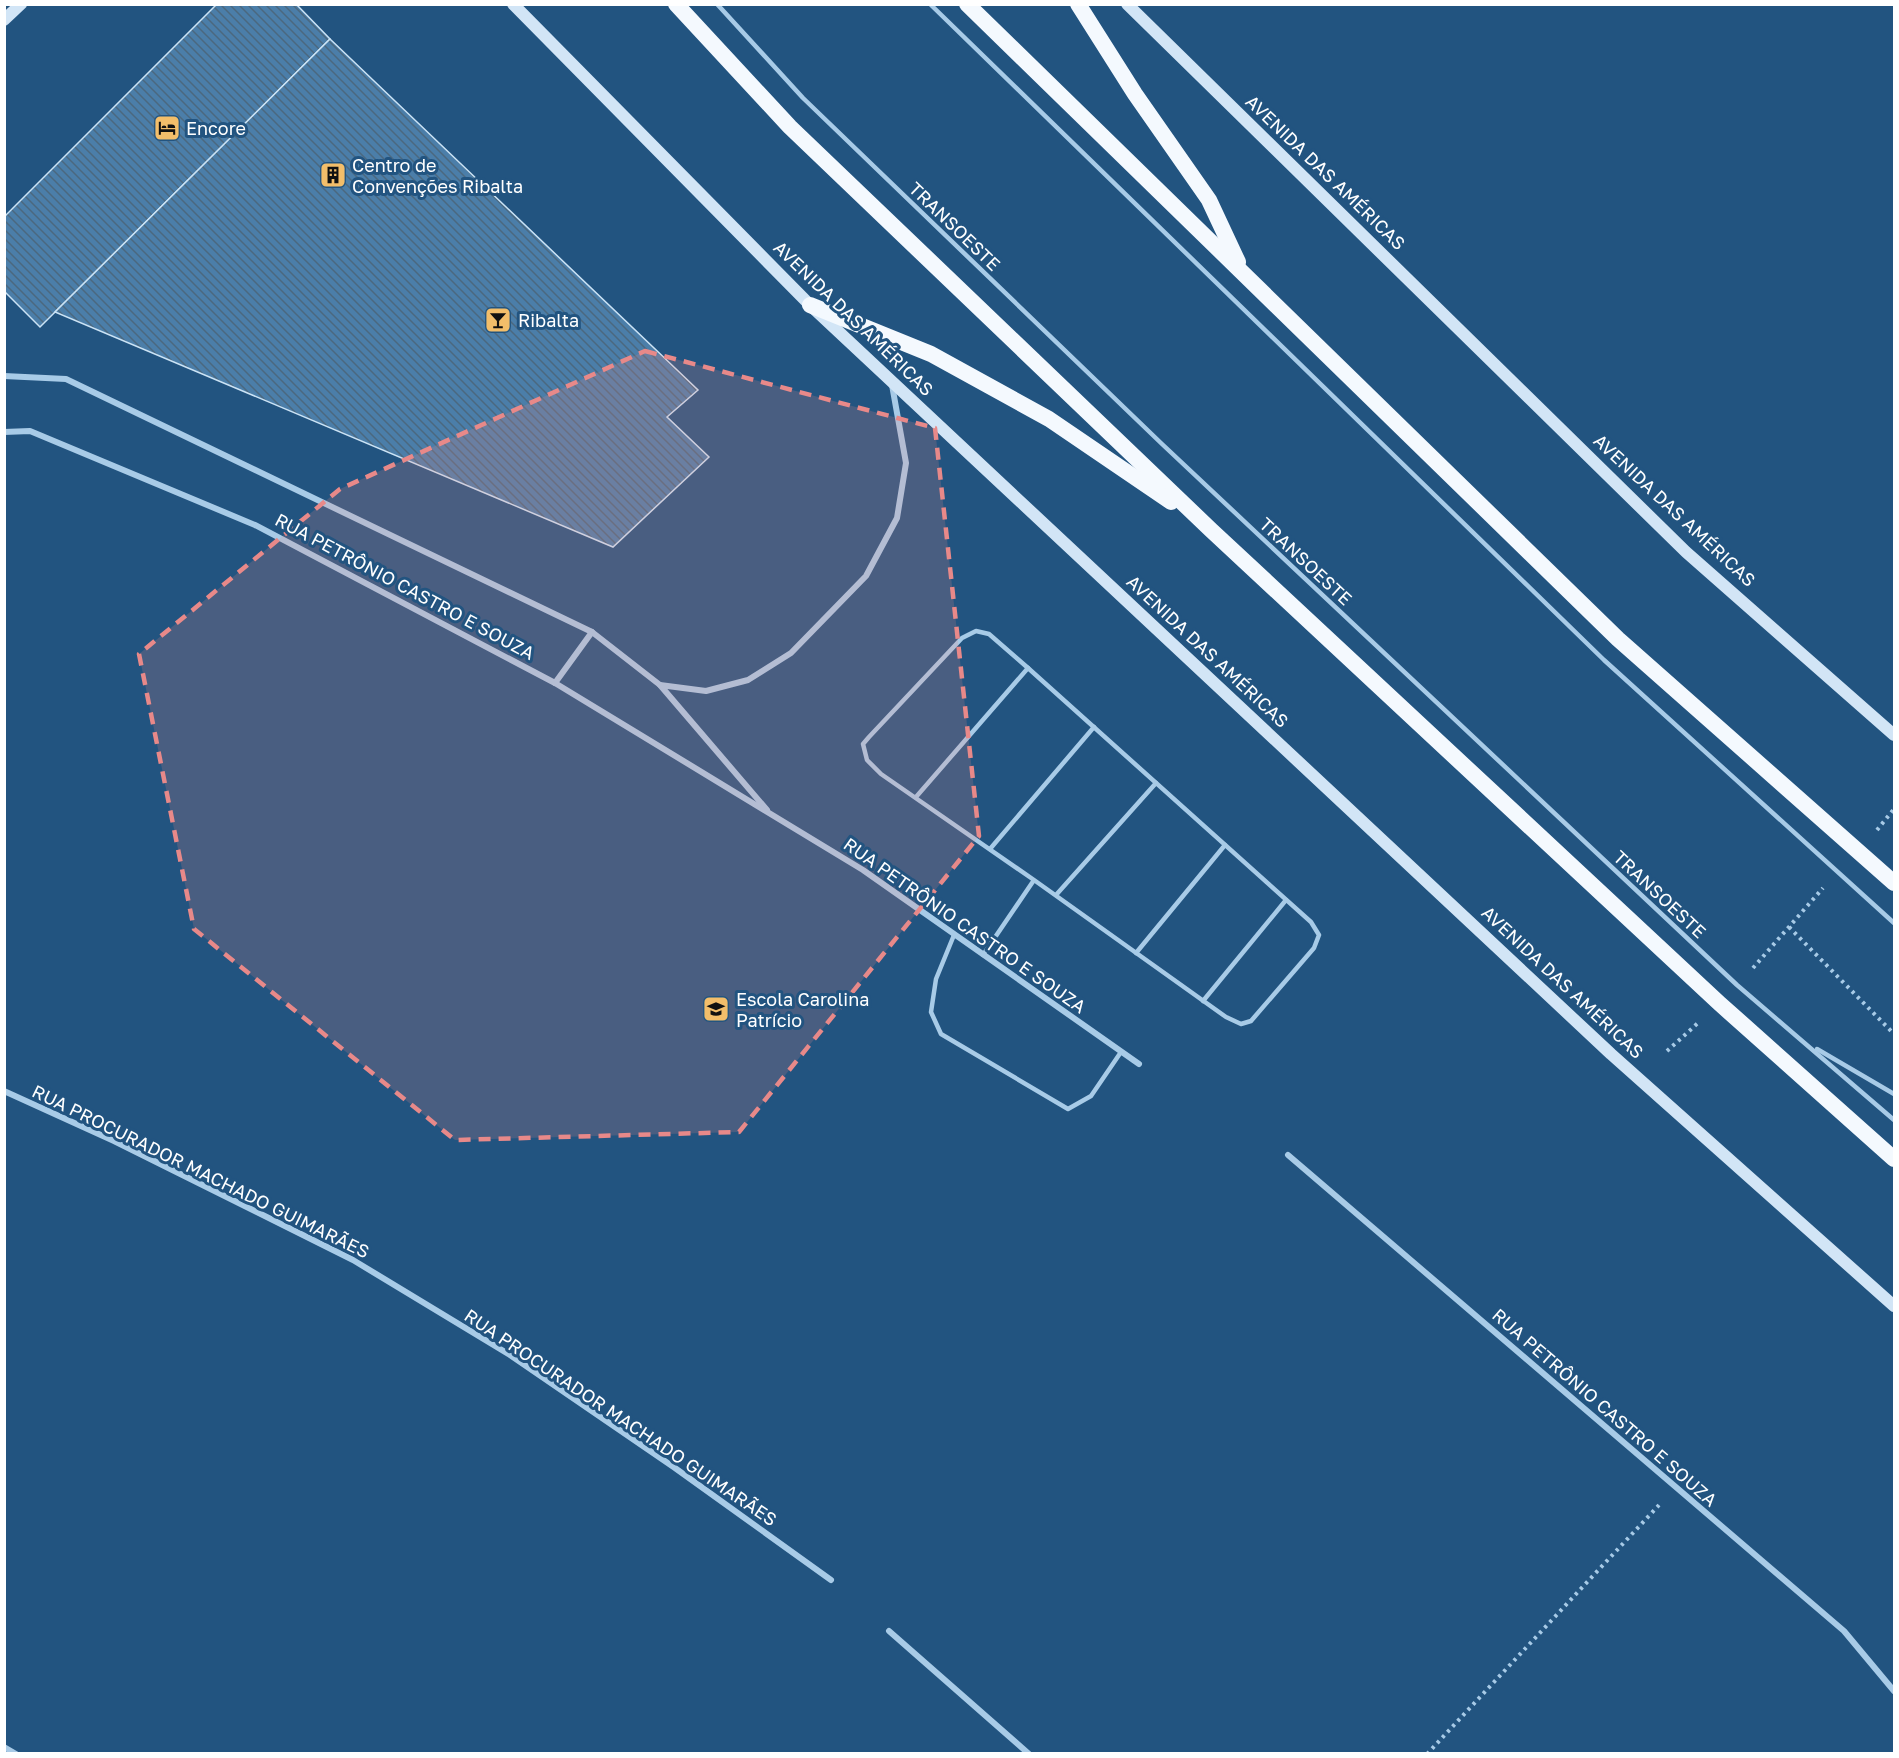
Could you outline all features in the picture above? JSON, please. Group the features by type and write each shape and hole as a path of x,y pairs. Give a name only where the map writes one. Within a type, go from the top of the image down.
{"highway":[{"path":"676,4 789,127 1211,530 1719,1004 1894,1159"},
{"path":"967,4 1618,639 1894,883"},
{"path":"1078,4 1135,94 1209,200 1244,274"},
{"path":"810,305 931,354 1049,419 1211,530"}],"main road":[{"path":"4,20 21,4"},
{"name":"AVENIDA DAS AMÉRICAS","path":"513,4 810,305 1611,1054 1894,1306"},
{"name":"AVENIDA DAS AMÉRICAS","path":"1127,4 1686,552 1894,735"}],"street":[{"name":"RUA PETRÔNIO CASTRO E SOUZA","path":"4,376 66,379 592,632 660,685 771,814"},
{"path":"660,685 706,691 748,680 791,653 866,576 897,518 906,463 891,381"},
{"name":"RUA PETRÔNIO CASTRO E SOUZA","path":"4,432 30,430 255,525 555,682 863,870 1139,1064"},
{"path":"555,682 592,632"},
{"name":"RUA PROCURADOR MACHADO GUIMARÃES","path":"4,1091 114,1141 353,1260 510,1355 675,1468 831,1580"},
{"name":"RUA PETRÔNIO CASTRO E SOUZA","path":"1288,1155 1844,1631 1894,1691"},
{"path":"889,1631 1029,1754"},
{"path":"4,1747 16,1754"}],"lane":[{"name":"TRANSOESTE","path":"717,4 803,98 1162,444 1737,985 1894,1120"},
{"path":"930,4 1604,660 1894,923"},
{"path":"976,631 989,634 1094,727 1311,922 1319,934 1314,948 1251,1021 1242,1024 1226,1017 881,774 867,760 863,744 962,638 976,631"},
{"path":"916,797 1028,668"},
{"path":"990,849 1094,727"},
{"path":"1056,896 1156,783"},
{"path":"1136,953 1225,845"},
{"path":"983,955 1034,880"},
{"path":"1203,1001 1286,900"},
{"path":"954,935 940,968 931,1012 941,1034 1068,1109 1091,1096 1121,1052"},
{"path":"1807,1044 1894,1094"}],"path":[{"path":"1876,831 1894,809"},
{"path":"1752,969 1829,882"},
{"path":"1789,927 1894,1034"},
{"path":"1667,1051 1706,1016"},
{"path":"1427,1754 1676,1487"}],"highlighted area":[{"path":"645,351 935,428 979,836 739,1132 455,1140 194,929 139,654 340,489"}],"building":[{"name":"Encore","path":"217,4 296,4 330,39 40,327 4,291 4,217"},
{"name":"Centro de Convenções Ribalta","path":"330,39 698,390 667,417 709,457 613,547 55,312"}],"place":[{"name":"Encore","path":"167,128"},
{"name":"Centro de Convenções Ribalta","path":"333,175"},
{"name":"Ribalta","path":"498,320"},
{"name":"Escola Carolina Patrício","path":"716,1009"}]}
